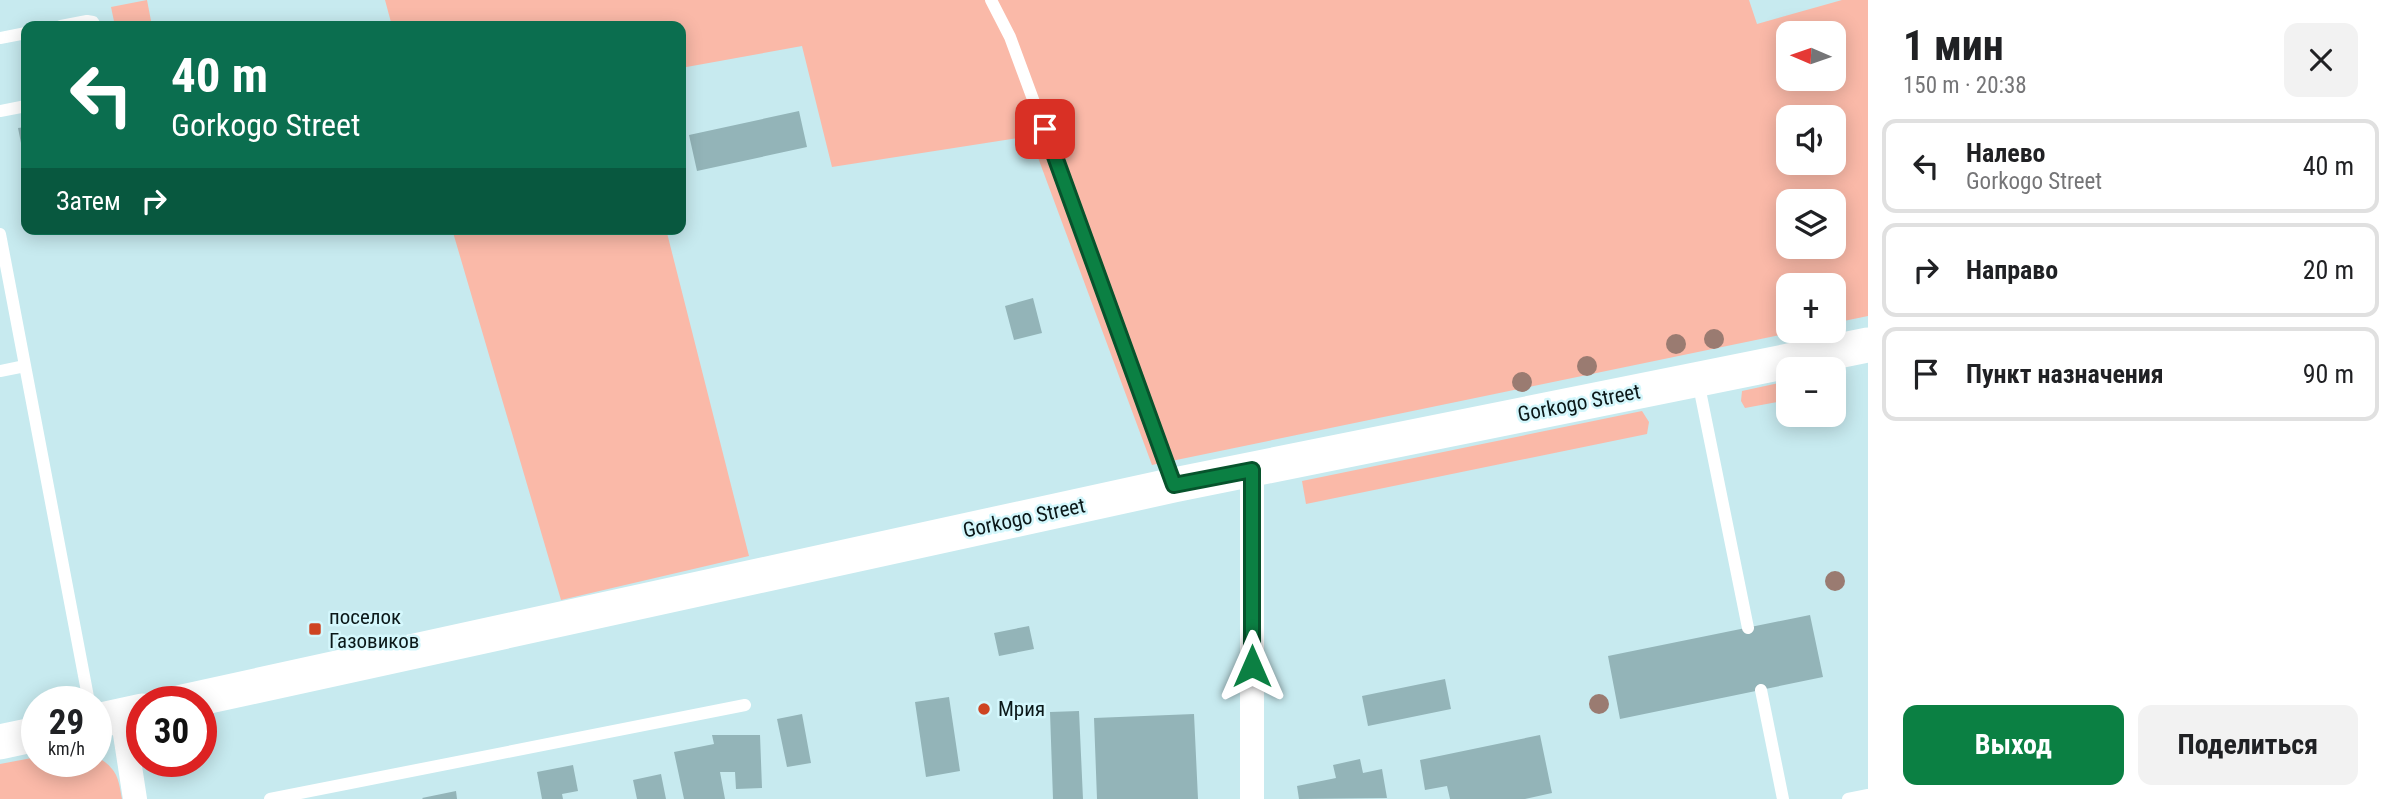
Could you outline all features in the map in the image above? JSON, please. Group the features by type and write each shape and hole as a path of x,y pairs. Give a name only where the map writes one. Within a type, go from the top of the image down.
{"main road":[{"name":"Gorkogo Street","path":"217,694 1174,485 1868,345"},
{"path":"0,742 21,737"}],"street":[{"path":"1252,470 1252,799"},
{"path":"120,715 135,799"}],"lane":[{"path":"991,0 1010,37 1174,485"},
{"path":"0,38 21,34"},
{"path":"0,111 21,107"},
{"path":"0,234 86,686"},
{"path":"0,371 25,366"},
{"path":"1698,379 1748,628"},
{"path":"1761,690 1783,799"},
{"path":"270,799 745,705"},
{"path":"1848,799 1868,795"}],"shaded area":[{"path":"147,0 151,21 114,21 111,7"},
{"path":"385,0 1749,0 1757,24 1842,0 1868,0 1868,316 1846,321 1846,273 1776,273 1776,336 1152,465 1030,136 832,167 802,46 686,67 686,21 391,21"},
{"path":"454,235 668,235 749,556 561,600"},
{"path":"1776,384 1776,402 1745,408 1741,401 1742,391"},
{"path":"1642,411 1649,422 1647,434 1306,504 1302,481"},
{"path":"21,760 21,777 112,777 112,770 122,799 0,799 0,764"}],"building":[{"path":"799,111 807,147 697,171 689,135"},
{"path":"1033,298 1042,333 1014,340 1005,306"},
{"path":"1810,615 1823,677 1620,719 1608,656"},
{"path":"1029,626 1034,649 999,656 994,633"},
{"path":"1445,679 1451,709 1368,726 1362,696"},
{"path":"949,697 960,771 926,777 915,702"},
{"path":"1079,711 1083,799 1053,799 1050,712"},
{"path":"802,714 811,763 787,767 777,719"},
{"path":"1194,714 1198,799 1097,799 1094,718"},
{"path":"712,735 760,735 762,788 736,789 735,772 720,772 725,799 684,799 674,752 714,744"},
{"path":"1540,735 1552,793 1525,799 1450,799 1447,786 1425,790 1420,760"},
{"path":"1360,759 1363,773 1382,769 1387,798 1299,799 1297,786 1336,778 1333,765"},
{"path":"573,765 578,791 562,794 563,799 542,799 537,772"},
{"path":"661,774 666,799 637,799 633,780"},
{"path":"456,791 457,799 422,798"}],"place":[{"name":"поселок Газовиков","path":"315,629"},
{"name":"Мрия","path":"984,709"}],"route":[{"path":"1045,129 1174,485 1252,470 1252,666"}]}
